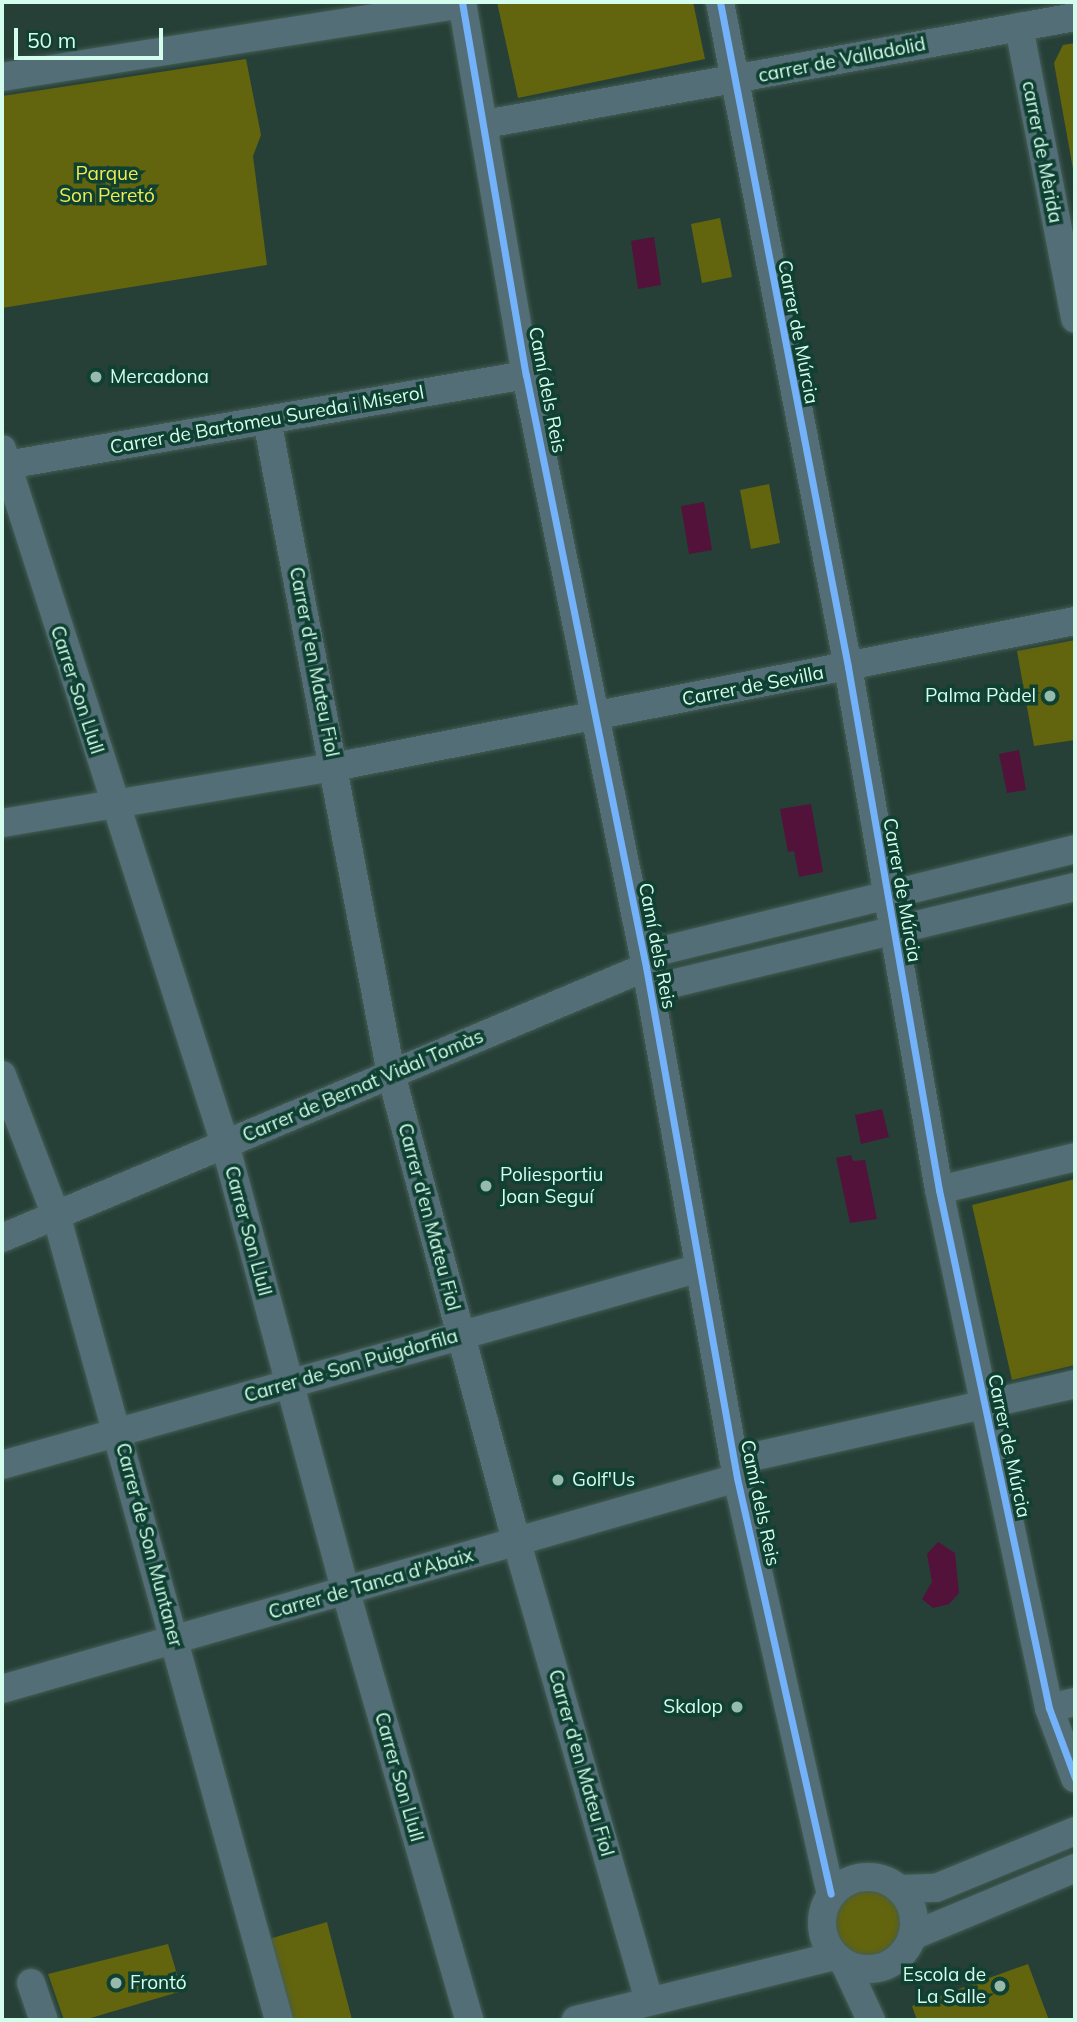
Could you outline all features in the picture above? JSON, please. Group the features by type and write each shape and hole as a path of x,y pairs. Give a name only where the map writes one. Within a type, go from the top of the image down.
{"street":[{"name":"Carrer de Múrcia","path":"720,2 848,667 939,1190 985,1405 1062,1705 1075,1778"},
{"path":"2,77 462,3"},
{"name":"Camí dels Reis","path":"462,3 485,124 526,375 647,970 736,1469 802,1772 824,1849 831,1894"},
{"name":"carrer de Valladolid","path":"485,124 1075,17"},
{"name":"carrer de Mèrida","path":"1019,27 1075,319"},
{"name":"Carrer de Bartomeu Sureda i Miserol","path":"4,457 267,420 526,375"},
{"name":"Carrer d'en Mateu Fiol","path":"267,420 391,1074 517,1543 649,2000"},
{"name":"Carrer Son Llull","path":"4,457 225,1144 345,1590 469,2020"},
{"name":"Carrer de Sevilla","path":"2,823 334,767 1075,621"},
{"path":"647,970 887,893 1075,849"},
{"path":"647,970 894,932 1075,887"},
{"name":"Carrer de Bernat Vidal Tomàs","path":"2,1238 57,1218 391,1074 647,970"},
{"name":"Carrer de Son Muntaner","path":"2,1075 57,1218 120,1433 174,1642 279,2020"},
{"path":"939,1190 1075,1157"},
{"name":"Carrer de Son Puigdorfila","path":"2,1465 700,1268"},
{"name":"Carrer de Tanca d'Abaix","path":"2,1686 174,1642 345,1590 517,1543 736,1469 1075,1384"},
{"path":"789,1964 821,1923 831,1894 862,1877 875,1877 899,1889 936,1888 1075,1832"},
{"path":"824,1849 862,1877"},
{"path":"912,1936 1075,1868"},
{"path":"576,2020 789,1964 840,1960 873,1970 888,1965 907,1948 912,1936 913,1911 899,1889"},
{"path":"821,1923 868,2012"},
{"path":"868,2012 888,1965"},
{"path":"31,1983 44,2020"}],"green space":[{"path":"497,2 693,2 705,59 518,98"},
{"path":"1075,43 1075,180 1054,63 1063,45"},
{"name":"Parque Son Peretó","path":"246,59 261,135 253,156 267,265 2,308 2,96"},
{"path":"720,218 732,277 702,283 691,224"},
{"path":"769,484 780,543 751,549 740,490"},
{"name":"Palma Pàdel","path":"1075,640 1075,740 1034,746 1017,651"},
{"path":"1075,1179 1075,1365 1012,1380 972,1205"},
{"path":"877,1886 896,1896 904,1908 904,1936 896,1948 884,1956 863,1958 844,1948 836,1936 834,1915 844,1896 856,1888"},
{"path":"327,1922 352,2020 292,2020 269,1939"},
{"name":"Frontó","path":"168,1944 182,1991 84,2020 64,2020 48,1974"},
{"path":"1028,1964 1049,2020 917,2020 912,2006"}],"shaded area":[{"path":"654,237 661,285 638,289 631,241"},
{"path":"704,502 712,550 689,554 681,506"},
{"path":"1019,750 1026,790 1007,793 999,754"},
{"path":"811,804 823,872 799,877 794,851 788,852 780,809"},
{"path":"882,1109 889,1137 861,1144 855,1115"},
{"path":"851,1155 853,1161 865,1160 877,1219 850,1223 836,1158"},
{"path":"938,1542 955,1553 959,1593 949,1604 933,1608 922,1599 932,1582 927,1554"}],"cycle path":[{"path":"462,2 526,375 646,967 737,1478 831,1894"},
{"path":"720,2 848,667 939,1190 1049,1708 1075,1778"}],"place":[{"name":"Mercadona","path":"96,377"},
{"name":"Palma Pàdel","path":"1050,696"},
{"name":"Poliesportiu Joan Seguí","path":"486,1186"},
{"name":"Golf'Us","path":"558,1480"},
{"name":"Skalop","path":"737,1707"},
{"name":"Frontó","path":"116,1983"},
{"name":"Escola de La Salle","path":"1000,1986"}]}
